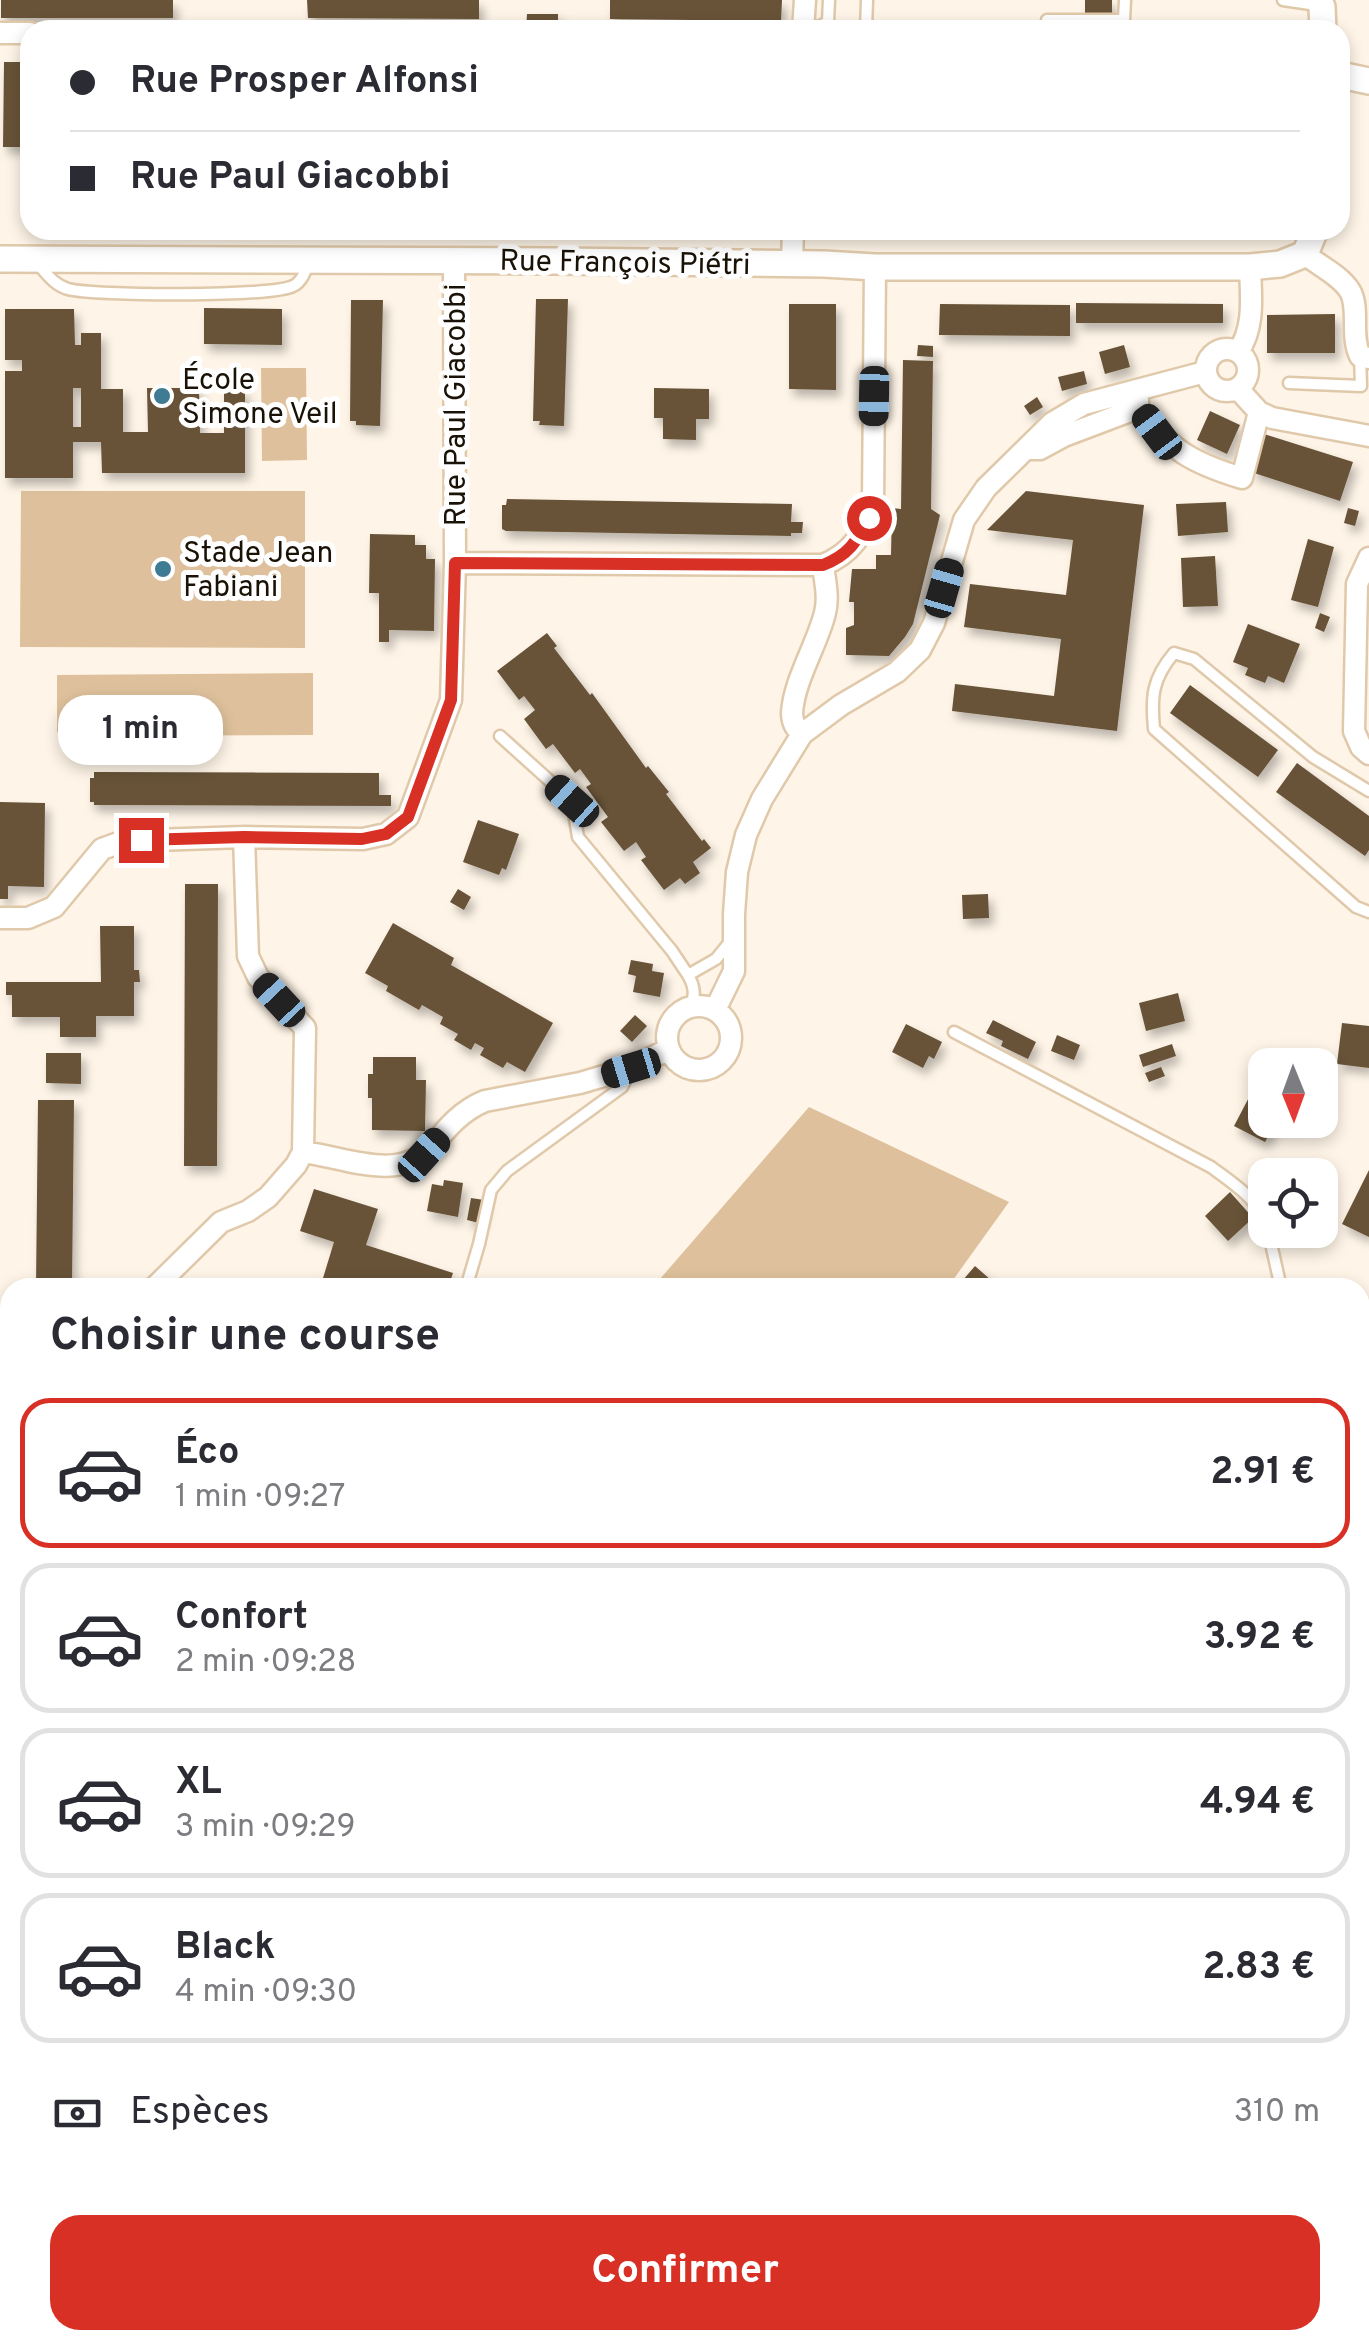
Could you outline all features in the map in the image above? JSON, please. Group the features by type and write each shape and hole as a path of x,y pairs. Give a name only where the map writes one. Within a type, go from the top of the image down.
{"street":[{"path":"792,264 793,240"},
{"path":"1311,240 1305,254 1343,282 1353,295 1355,345 1365,357"},
{"name":"Rue François Piétri","path":"0,259 792,264 1250,276 1305,254"},
{"name":"Rue Paul Giacobbi","path":"0,918 28,918 54,907 102,849 124,841 362,839 386,834 408,817 451,700 455,563 454,260"},
{"path":"455,563 823,565 841,558 857,541 873,504 876,267"},
{"path":"1238,352 1250,326 1250,276"},
{"path":"1225,349 1238,352 1247,363 1247,378 1231,392 1211,386 1205,372 1208,359 1225,349"},
{"path":"715,1010 734,971 737,872 746,835 762,800 802,734 897,672 920,650 934,623 964,520 986,488 1052,423 1084,404 1138,398 1205,372"},
{"path":"1238,389 1259,412 1272,418 1369,436"},
{"path":"1138,398 1157,432 1183,455 1242,478 1259,412"},
{"path":"1369,558 1357,584 1354,731 1369,754"},
{"path":"802,734 794,727 792,713 826,612 828,592 823,565"},
{"path":"164,1278 221,1222 268,1197 296,1165 302,1152 305,1028 258,977 248,956 244,837"},
{"path":"691,1007 715,1010 732,1035 727,1055 720,1063 701,1070 682,1065 674,1058 667,1039 673,1021 691,1007"},
{"path":"302,1152 378,1166 411,1163 424,1155 472,1106 631,1068 669,1048"}],"lane":[{"path":"1284,0 1323,9"},
{"path":"1047,20 1124,20"},
{"path":"1289,383 1361,386 1365,357"},
{"path":"1369,791 1313,757 1194,660 1174,652 1163,666 1152,698 1154,729 1356,907 1369,912"},
{"path":"500,736 572,801 578,837 688,975 693,984 691,1007"},
{"path":"688,975 716,959 734,937"},
{"path":"954,1032 1211,1166 1248,1198"},
{"path":"469,1278 491,1190 507,1171 622,1087 631,1068"},
{"path":"1272,1248 1279,1278"}],"shaded area":[{"path":"261,368 306,368 307,460 262,461"},
{"name":"Stade Jean Fabiani","path":"21,491 305,491 305,648 20,647"},
{"path":"313,673 313,735 87,736 86,731 57,732 57,675"},
{"path":"809,1107 1009,1202 954,1278 661,1278"}],"building":[{"path":"1,0 173,0 173,18 1,18"},
{"path":"307,0 479,0 479,19 308,18"},
{"path":"610,0 782,0 781,20 610,19"},
{"path":"1085,0 1112,0 1112,15 1085,15"},
{"path":"527,14 558,14 558,20 527,20"},
{"path":"4,62 20,62 20,147 3,147"},
{"path":"536,299 568,299 564,426 533,421"},
{"path":"351,300 383,300 380,426 350,421"},
{"path":"1076,303 1223,304 1223,323 1076,323"},
{"path":"789,304 836,304 836,390 789,389"},
{"path":"940,304 1070,305 1070,336 939,335"},
{"path":"204,308 282,309 282,345 204,344"},
{"path":"5,309 74,309 75,345 81,345 81,333 101,333 101,389 123,389 123,432 148,432 147,388 199,388 200,433 224,433 224,389 245,389 245,473 102,473 101,442 73,442 73,478 5,478 5,371 22,371 22,360 5,360","holes":["73,388 81,388 81,427 73,427"]},
{"path":"1335,314 1335,353 1267,353 1267,315"},
{"path":"918,345 933,346 933,357 917,356"},
{"path":"1124,345 1130,367 1105,374 1099,352"},
{"path":"903,360 933,361 931,509 940,515 913,624 905,637 889,656 846,655 846,628 854,625 854,602 849,602 852,569 876,569 876,555 891,555 892,508 901,509"},
{"path":"1084,371 1087,384 1062,391 1058,377"},
{"path":"654,388 709,389 709,419 696,419 696,440 663,439 663,418 654,418"},
{"path":"1037,397 1043,407 1030,415 1024,406"},
{"path":"1210,411 1240,425 1227,454 1197,440"},
{"path":"1264,434 1353,462 1340,501 1251,472"},
{"path":"1026,491 1144,505 1117,731 952,711 955,684 1054,696 1061,639 964,627 970,584 1066,595 1073,540 987,530"},
{"path":"507,499 792,504 791,522 803,522 802,533 791,536 506,531 502,529 502,505 506,505"},
{"path":"1226,502 1228,532 1178,536 1176,504"},
{"path":"1348,508 1359,511 1355,526 1344,523"},
{"path":"370,534 415,535 415,545 426,545 426,559 435,559 434,631 389,630 389,642 379,642 379,593 369,593"},
{"path":"1308,539 1334,547 1318,607 1291,600"},
{"path":"1215,556 1218,606 1183,607 1181,558"},
{"path":"1320,613 1330,617 1324,632 1315,628"},
{"path":"1248,624 1300,644 1284,683 1268,676 1265,683 1245,675 1248,668 1233,662"},
{"path":"547,633 557,646 554,648 711,848 693,862 700,873 685,884 680,878 664,890 641,860 646,857 636,842 624,851 601,822 608,817 586,787 591,784 580,769 575,773 553,744 546,749 524,719 535,710 524,696 519,700 497,671"},
{"path":"1190,685 1278,750 1258,777 1170,713"},
{"path":"1297,763 1369,816 1369,850 1365,856 1276,792"},
{"path":"94,772 379,773 379,795 391,795 391,806 94,805 90,802 90,778 94,778"},
{"path":"0,802 45,803 44,887 8,886 8,899 0,899"},
{"path":"478,820 519,834 506,870 502,868 499,875 463,862"},
{"path":"185,884 218,884 217,1166 184,1166"},
{"path":"458,889 471,897 464,910 450,902"},
{"path":"988,894 989,918 963,919 962,895"},
{"path":"393,923 454,958 451,965 553,1023 525,1072 507,1062 503,1068 480,1055 484,1048 475,1043 471,1050 454,1040 458,1034 440,1024 443,1017 422,1005 419,1010 365,973"},
{"path":"100,926 134,926 134,970 139,970 140,982 134,982 134,1016 96,1016 96,1037 60,1037 60,1017 12,1017 12,995 6,995 6,982 101,982"},
{"path":"631,960 653,964 652,971 664,973 660,997 633,992 636,976 628,974"},
{"path":"1178,993 1185,1021 1146,1031 1139,1003"},
{"path":"635,1015 647,1026 632,1042 620,1031"},
{"path":"993,1020 1036,1042 1028,1059 1001,1046 1003,1041 986,1033"},
{"path":"1342,1023 1369,1026 1369,1068 1338,1064"},
{"path":"906,1024 942,1042 934,1059 929,1056 923,1068 892,1052"},
{"path":"1057,1035 1080,1045 1074,1060 1051,1051"},
{"path":"1172,1044 1176,1056 1143,1067 1139,1055"},
{"path":"46,1053 81,1053 81,1084 46,1083"},
{"path":"373,1057 416,1057 416,1080 426,1080 425,1131 372,1130 368,1074 373,1074"},
{"path":"1161,1067 1165,1076 1149,1082 1145,1073"},
{"path":"1248,1099 1248,1133 1234,1126"},
{"path":"38,1100 74,1100 72,1278 36,1278"},
{"path":"1369,1170 1369,1237 1342,1224"},
{"path":"444,1180 463,1183 458,1217 427,1211 432,1184 443,1186"},
{"path":"314,1189 378,1209 366,1245 453,1273 451,1278 323,1278 334,1242 300,1231"},
{"path":"1230,1192 1248,1212 1248,1223 1228,1241 1205,1216"},
{"path":"471,1198 484,1200 479,1223 467,1220"},
{"path":"975,1266 989,1278 965,1278"}],"place":[{"name":"École Simone Veil","path":"162,396"},
{"name":"Stade Jean Fabiani","path":"163,569"}],"route":[{"path":"141,840 362,839 386,834 408,817 451,700 455,563 823,565 841,558 857,541 869,518"}]}
